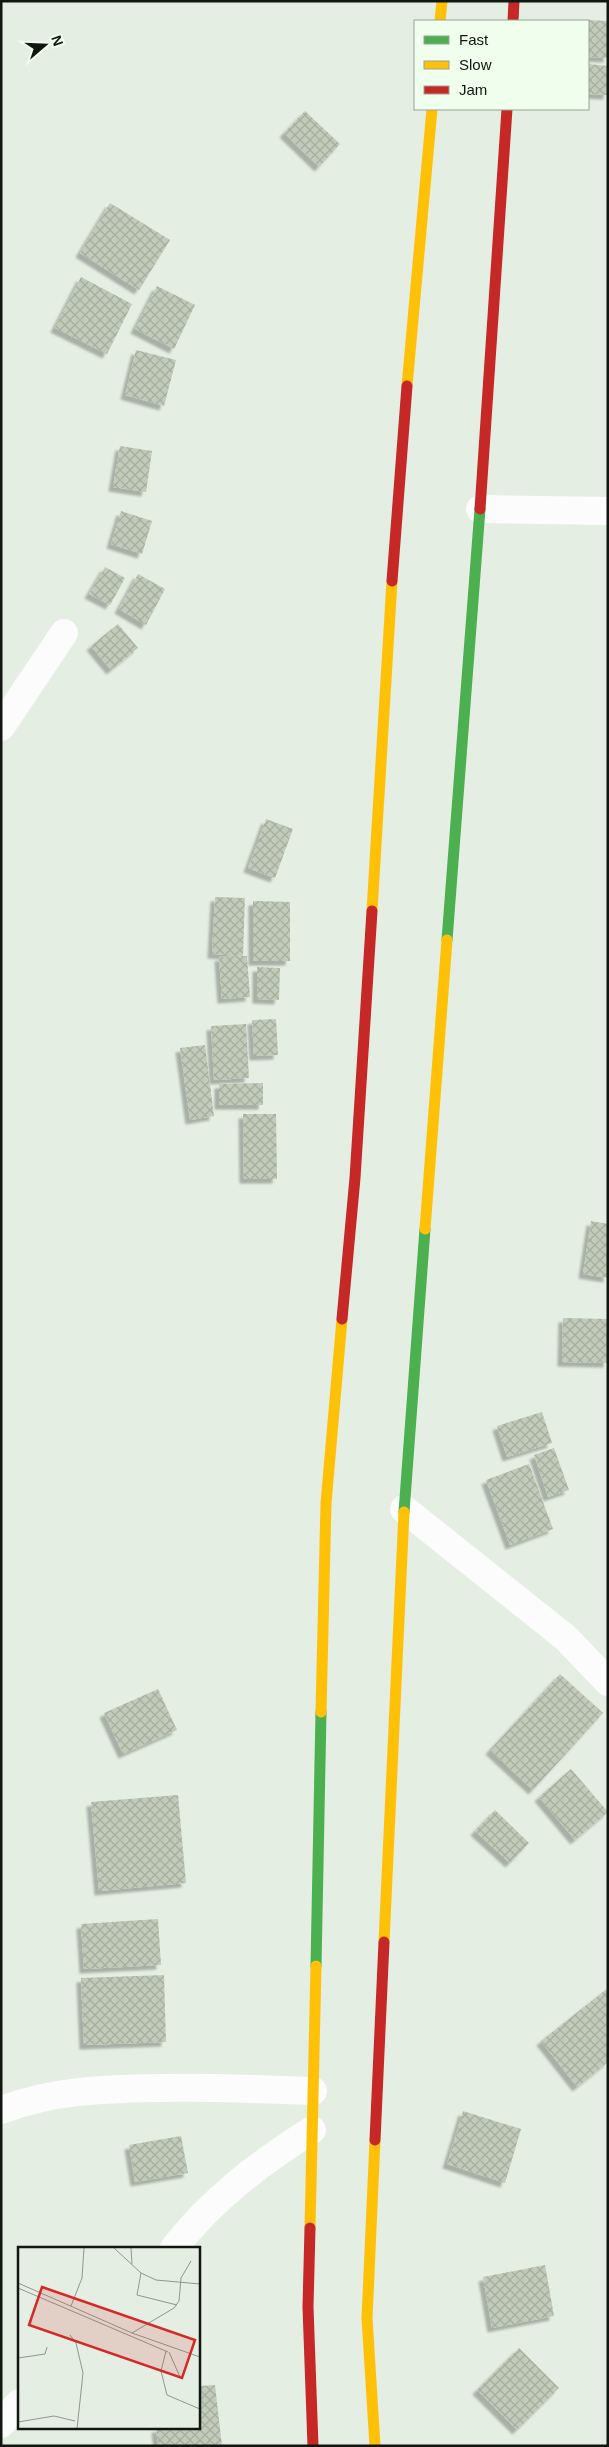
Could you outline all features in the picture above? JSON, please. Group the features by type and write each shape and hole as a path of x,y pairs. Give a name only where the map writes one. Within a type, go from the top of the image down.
{"highway":[{"path":"440,20 442,1"},
{"path":"512,20 514,1"},
{"path":"313,2446 308,2307 326,1504 355,1178 397,504 432,110"},
{"path":"375,2446 367,2318 404,1509 480,509 507,110"}],"street":[{"path":"480,509 608,511"},
{"path":"1,727 64,633"},
{"path":"404,1509 566,1638 608,1682"},
{"path":"1,2110 30,2099 73,2091 231,2087 313,2091"},
{"path":"175,2247 227,2191 263,2161 312,2130"},
{"path":"1,2424 18,2404"}],"building":[{"path":"589,20 608,21 608,58 589,57"},
{"path":"589,64 608,66 608,95 589,94"},
{"path":"305,111 340,144 319,167 284,133"},
{"path":"110,203 170,240 139,290 80,253"},
{"path":"81,277 132,304 107,354 55,328"},
{"path":"157,286 195,305 174,349 135,329"},
{"path":"136,350 176,360 164,406 125,395"},
{"path":"120,446 152,451 146,492 113,487"},
{"path":"121,511 152,521 142,554 111,544"},
{"path":"105,567 125,578 110,605 89,594"},
{"path":"138,574 165,589 146,625 119,609"},
{"path":"118,624 138,648 111,670 91,646"},
{"path":"266,819 293,829 275,878 248,868"},
{"path":"215,897 245,898 243,956 247,956 250,997 222,999 219,957 241,956 212,954"},
{"path":"253,901 290,902 290,961 253,961"},
{"path":"257,967 280,968 279,1000 257,999"},
{"path":"276,1019 278,1055 254,1056 252,1020"},
{"path":"246,1024 249,1078 214,1080 211,1026"},
{"path":"205,1045 214,1116 190,1120 180,1048"},
{"path":"263,1083 263,1105 219,1105 219,1084"},
{"path":"243,1114 276,1114 277,1179 244,1179"},
{"path":"591,1221 608,1224 608,1278 583,1274"},
{"path":"563,1318 608,1319 608,1363 562,1362"},
{"path":"542,1412 552,1443 507,1457 497,1426"},
{"path":"554,1448 569,1490 548,1497 534,1455"},
{"path":"529,1464 553,1529 510,1545 486,1480"},
{"path":"560,1674 603,1713 533,1790 490,1750"},
{"path":"158,1689 177,1730 123,1754 104,1713"},
{"path":"571,1769 608,1812 575,1840 539,1797"},
{"path":"178,1795 186,1883 99,1891 91,1802"},
{"path":"495,1810 529,1843 510,1863 475,1831"},
{"path":"158,1919 161,1965 84,1969 81,1924"},
{"path":"164,1975 166,2042 84,2045 81,1978"},
{"path":"608,1988 608,2062 577,2087 541,2041"},
{"path":"463,2111 521,2129 505,2183 447,2164"},
{"path":"181,2136 188,2173 135,2182 129,2145"},
{"path":"545,2265 554,2316 492,2328 483,2277"},
{"path":"519,2348 559,2388 517,2430 477,2390"},
{"path":"215,2385 222,2446 158,2446 156,2430 200,2430 200,2386"}],"traffic: fast":[{"path":"447,940 480,509"},
{"path":"404,1512 425,1229"},
{"path":"316,1966 321,1712"}],"traffic: slow":[{"path":"440,20 442,1"},
{"path":"407,386 432,110"},
{"path":"372,911 392,581"},
{"path":"425,1229 447,940"},
{"path":"321,1712 326,1503 342,1319"},
{"path":"384,1942 404,1512"},
{"path":"310,2228 316,1966"},
{"path":"375,2140 367,2318 375,2446"}],"traffic: jam":[{"path":"513,20 514,1"},
{"path":"480,509 507,110"},
{"path":"392,581 407,386"},
{"path":"342,1319 355,1178 372,911"},
{"path":"375,2140 384,1942"},
{"path":"310,2228 308,2307 313,2446"}]}
